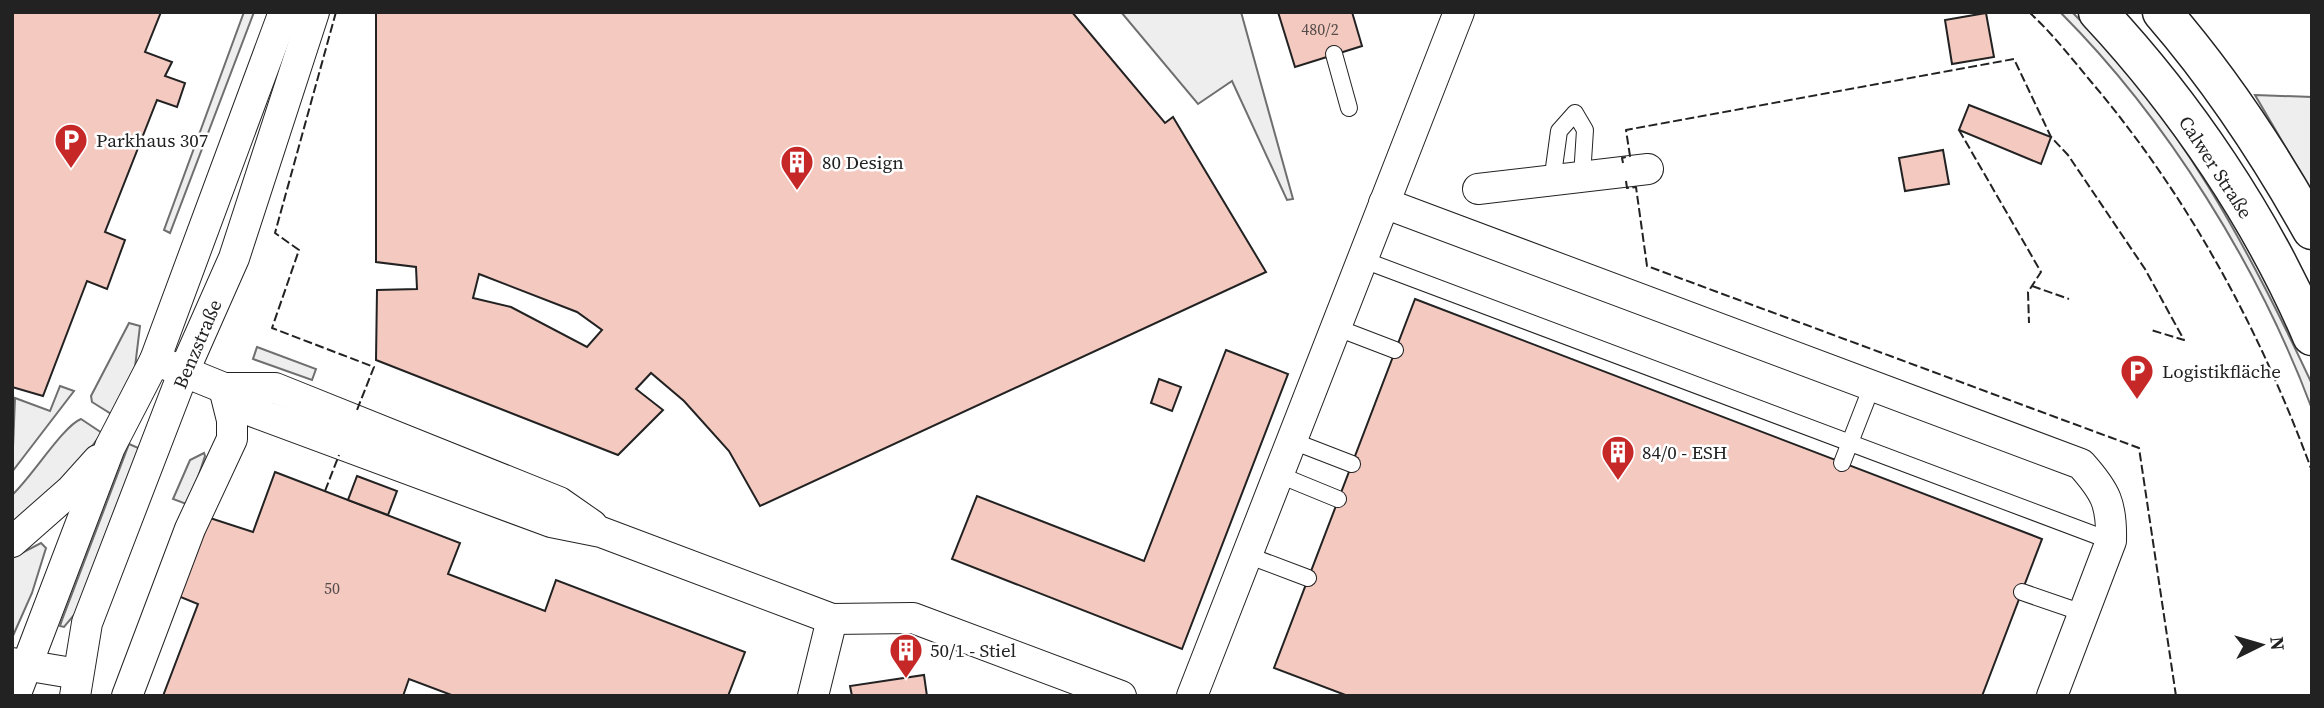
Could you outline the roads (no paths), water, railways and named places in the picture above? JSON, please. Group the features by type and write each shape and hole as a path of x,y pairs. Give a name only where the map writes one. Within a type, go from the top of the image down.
{"main road":[{"name":"Calwer Straße","path":"2098,12 2128,44 2172,101 2225,177 2267,247 2312,336"},
{"path":"2162,12 2197,53 2249,128 2312,230"}],"street":[{"name":"Benzstraße","path":"15,696 18,665 110,447 155,360 284,12"},
{"name":"Benzstraße","path":"18,665 76,685 87,622 184,371 234,258 314,12"},
{"path":"1192,696 1459,12"},
{"path":"1478,188 1552,182 1648,169"},
{"path":"1384,203 2081,464 2103,488 2112,513 2111,541 2052,696"},
{"path":"155,360 224,388 254,412 334,426 559,502 601,532 832,620 913,618 1121,696"},
{"path":"127,696 190,529 232,439 232,420 224,388"},
{"name":"Benzstraße","path":"12,542 71,490 110,447"},
{"path":"813,696 832,620"}],"lane":[{"path":"1334,54 1349,108"},
{"path":"1552,182 1559,131 1575,113 1585,130 1582,176"},
{"path":"1361,259 2111,541"},
{"path":"1335,327 1395,350"},
{"path":"1842,463 1872,386"},
{"path":"1290,440 1352,464"},
{"path":"1277,474 1338,499"},
{"path":"1247,555 1308,578"},
{"path":"2022,592 2083,613"}],"place":[{"name":"Parkhaus 307","path":"71,170"},
{"name":"80 Design","path":"797,192"},
{"name":"Logistikfläche","path":"2137,401"},
{"name":"84/0 - ESH","path":"1618,482"},
{"name":"50/1 - Stiel","path":"906,680"}]}
